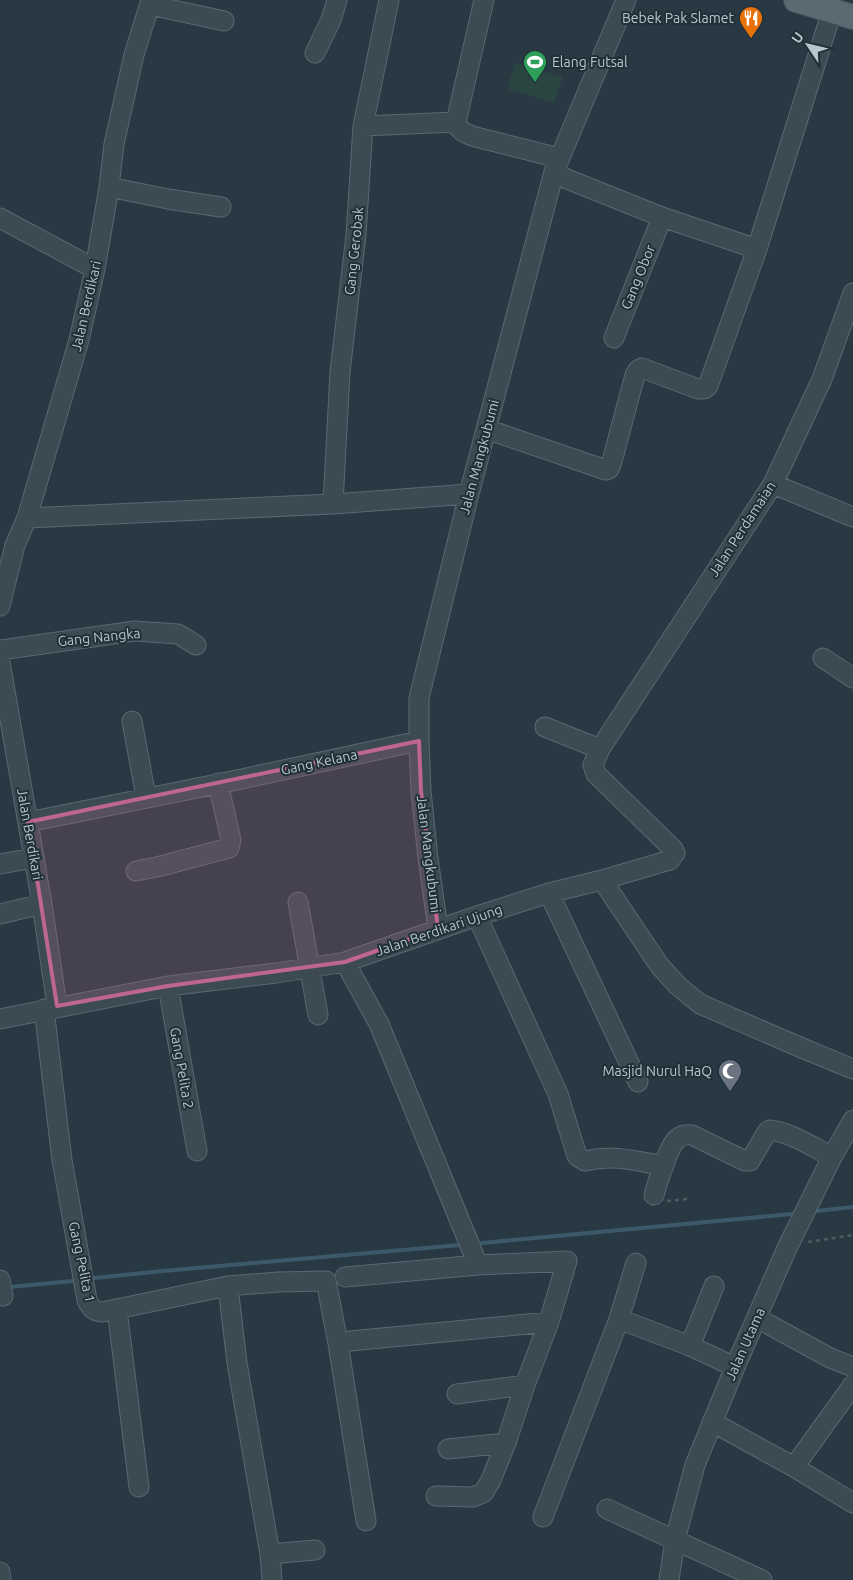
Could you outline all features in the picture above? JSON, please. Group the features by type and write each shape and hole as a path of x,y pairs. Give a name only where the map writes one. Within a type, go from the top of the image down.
{"main road":[{"path":"796,0 843,14"}],"street":[{"path":"315,53 331,20 337,0"},
{"name":"Gang Gerobak","path":"333,504 340,372 356,235 363,126 389,0"},
{"path":"484,0 456,122 462,132 557,165 567,179 662,217 757,249"},
{"name":"Jalan Mangkubumi","path":"438,929 422,801 419,698 469,494 557,165 626,0"},
{"path":"151,2 224,21"},
{"name":"Jalan Berdikari","path":"0,606 7,546 27,518 79,340 96,269 114,144 132,64 151,2"},
{"path":"486,429 606,470 609,469 638,370 642,368 698,389 704,389 708,386 843,14"},
{"path":"363,126 456,122"},
{"path":"109,187 220,207"},
{"name":"Gang Obor","path":"614,338 662,217"},
{"path":"0,218 96,269"},
{"name":"Jalan Perdamaian","path":"600,749 773,484 822,379 853,293"},
{"path":"773,484 853,517"},
{"path":"27,518 333,504 469,494"},
{"name":"Gang Nangka","path":"0,650 135,631 178,634 196,645"},
{"path":"823,658 853,678"},
{"name":"Jalan Berdikari","path":"0,662 42,904 51,1008"},
{"path":"132,721 146,797"},
{"path":"545,727 600,749"},
{"name":"Gang Kelana","path":"28,822 419,741"},
{"name":"Jalan Berdikari Ujung","path":"0,1018 168,986 345,962 549,893 670,860 675,853 666,842 596,774 593,765 600,749"},
{"path":"136,871 228,848 231,840 218,783"},
{"path":"0,864 34,858"},
{"path":"602,880 659,965 677,985 700,1004 853,1069"},
{"path":"549,893 638,1082"},
{"path":"298,902 308,968 318,1015"},
{"path":"0,914 42,904"},
{"path":"477,916 558,1094 577,1156 585,1161 617,1157 664,1166"},
{"path":"345,962 379,1024 478,1265"},
{"name":"Gang Pelita 2","path":"168,986 197,1151"},
{"name":"Gang Pelita 1","path":"51,1008 62,1160 87,1300 91,1308 102,1312 228,1286 326,1280 338,1343 366,1521"},
{"name":"Jalan Utama","path":"670,1580 675,1540 694,1465 788,1246 832,1157 851,1127"},
{"path":"654,1195 675,1139 687,1134 745,1161 750,1160 770,1130 802,1141 832,1157"},
{"path":"344,1277 478,1265 567,1261 549,1322 525,1385 506,1443 490,1482 483,1493 473,1497 436,1496"},
{"path":"543,1517 619,1319 636,1263"},
{"path":"228,1286 237,1363 270,1554 272,1580"},
{"path":"690,1346 714,1286"},
{"path":"117,1309 139,1487"},
{"path":"757,1318 830,1358 853,1367"},
{"path":"619,1319 690,1346 735,1367"},
{"path":"350,1340 549,1322"},
{"path":"457,1394 525,1385"},
{"path":"794,1467 853,1385"},
{"path":"712,1422 794,1467 853,1503"},
{"path":"448,1449 506,1443"},
{"path":"607,1509 762,1580"},
{"path":"270,1554 315,1550"},
{"path":"0,1572 1,1580"}],"path":[{"path":"788,1246 853,1235"}],"highlighted area":[{"path":"419,741 421,791 438,929 345,962 168,986 57,1006 28,822"}],"green space":[{"name":"Elang Futsal","path":"515,63 563,77 554,103 507,89"}],"waterway":[{"path":"817,1211 853,1207"},
{"path":"482,1243 792,1214"},
{"path":"94,1278 460,1245"},
{"path":"9,1287 73,1281"}],"place":[{"name":"Bebek Pak Slamet","path":"751,39"},
{"name":"Elang Futsal","path":"535,83"},
{"name":"Masjid Nurul HaQ","path":"730,1092"}]}
